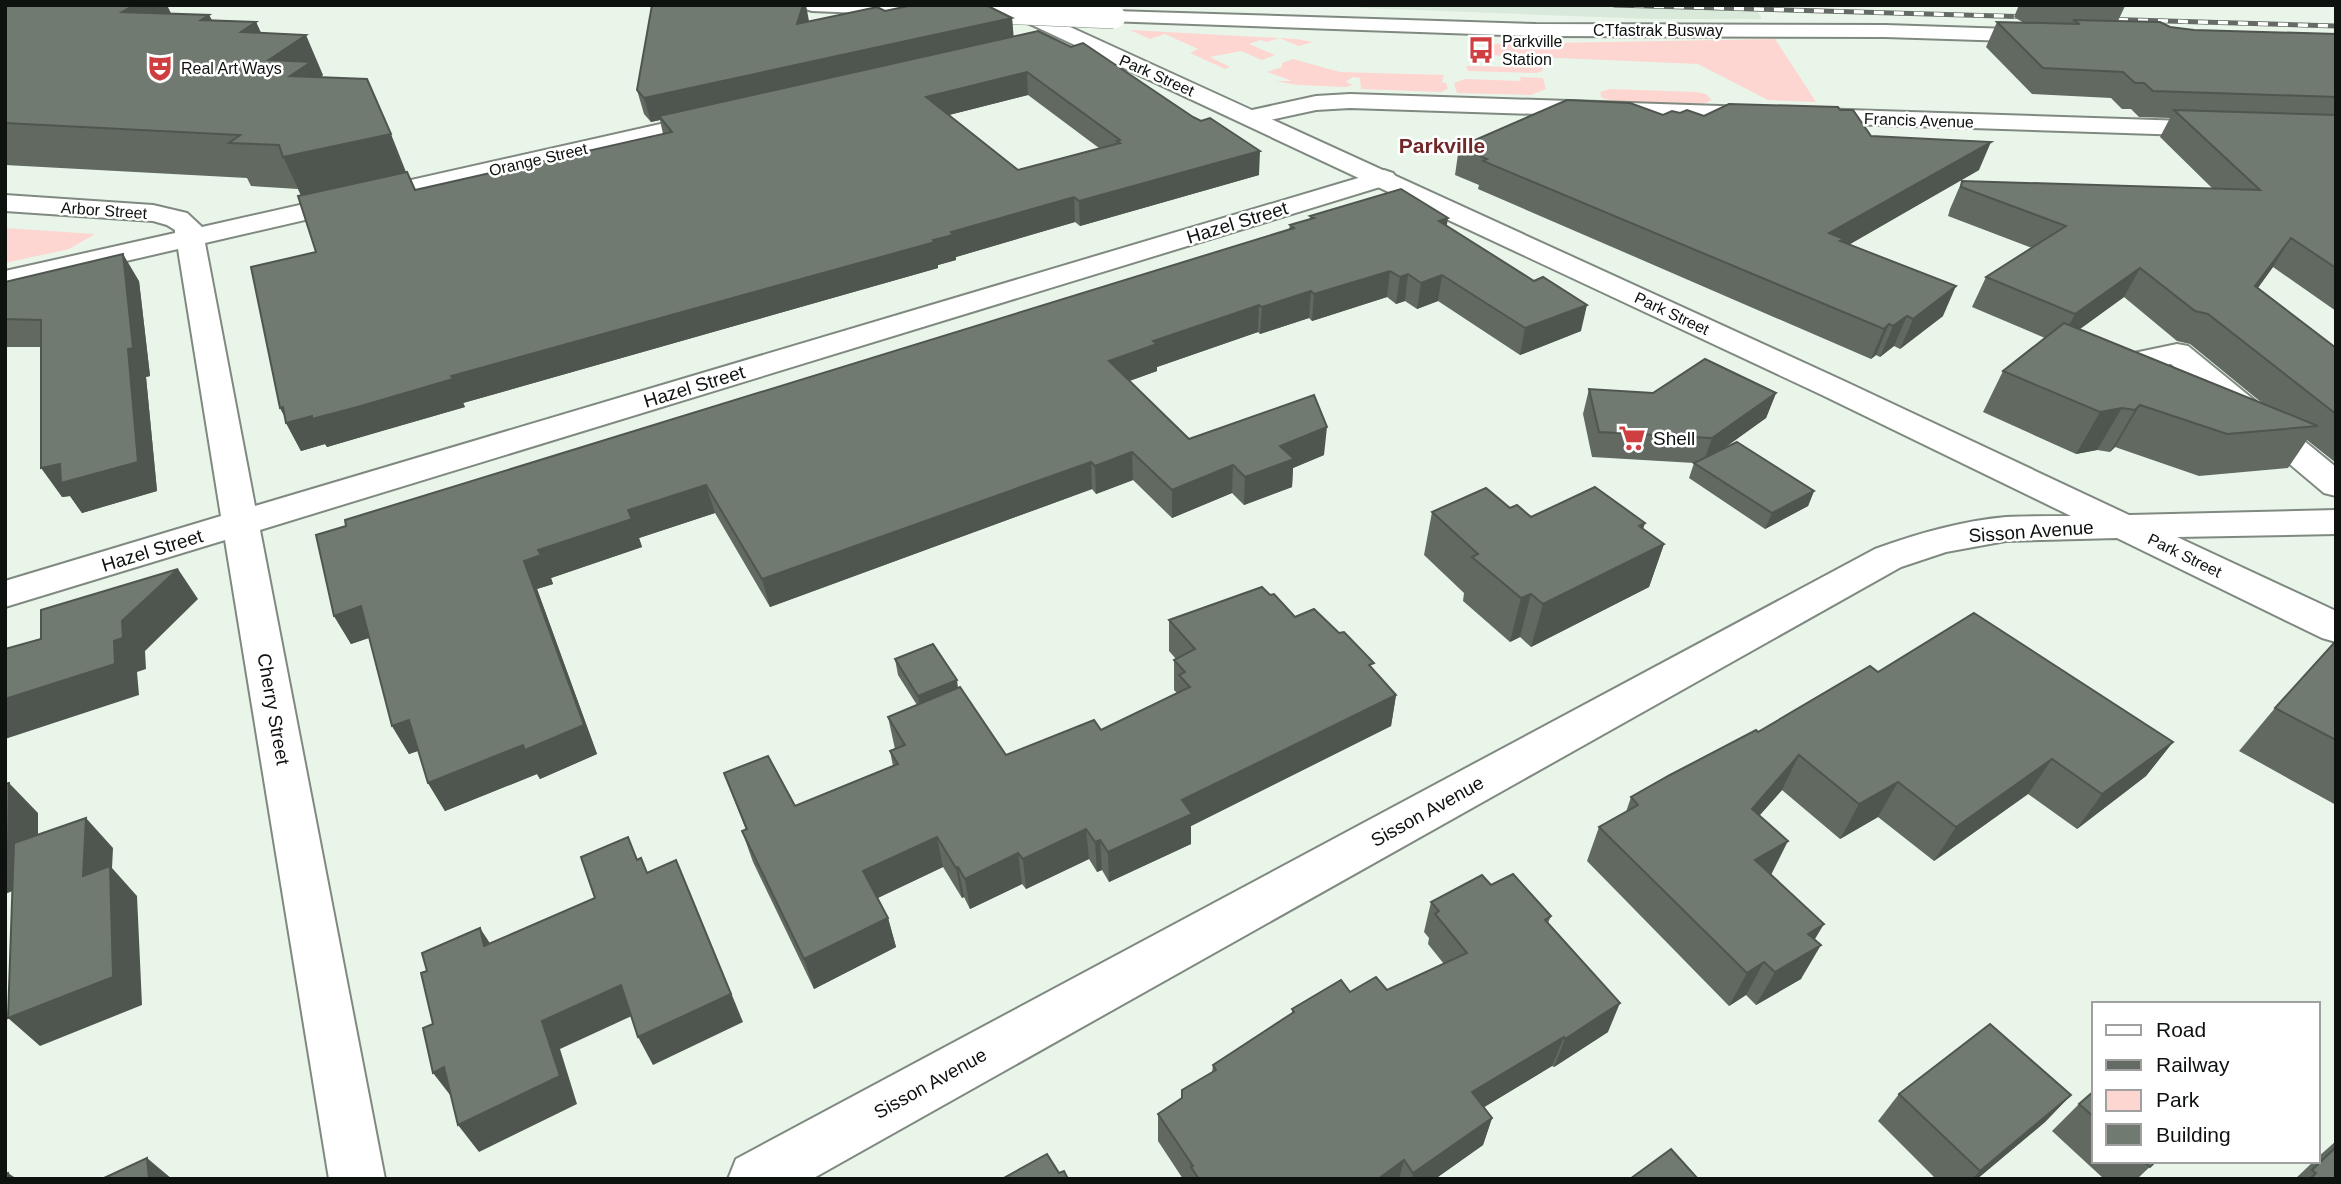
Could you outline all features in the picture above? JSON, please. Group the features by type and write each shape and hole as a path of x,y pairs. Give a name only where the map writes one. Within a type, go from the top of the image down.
{"street":[{"name":"CTfastrak Busway","path":"812,5 1525,30 1885,31 2063,36"},
{"name":"Park Street","path":"1005,5 1384,178 2336,628"},
{"path":"1042,45 1071,36"},
{"name":"Francis Avenue","path":"1251,117 1316,103 1350,101 2238,130"},
{"name":"Orange Street","path":"5,280 743,113"},
{"name":"Hazel Street","path":"5,594 1384,178"},
{"name":"Arbor Street","path":"5,203 153,213 177,219 188,227 189,239"},
{"name":"Cherry Street","path":"189,239 357,1179"},
{"path":"2121,365 2177,353 2336,485"},
{"name":"Sisson Avenue","path":"756,1179 1888,558 1922,545 1964,534 2040,527 2336,522"}],"shaded area":[{"path":"1345,5 1754,5 1762,19 1651,19 1363,8"}],"green space":[{"path":"1130,30 1279,38 1249,44 1275,55 1262,60 1241,51 1210,57 1230,67 1225,69 1190,53 1198,49 1165,34 1150,39"},
{"path":"1279,38 1296,39 1313,42 1299,46"},
{"path":"1775,39 1816,102 1768,100 1698,64 1464,54 1490,55 1490,44"},
{"path":"1293,59 1340,72 1444,75 1442,82 1446,83 1448,89 1441,92 1361,89 1360,78 1353,77 1346,82 1353,85 1346,87 1298,85 1275,81 1292,81 1267,72 1282,67 1282,63"},
{"path":"1508,63 1541,64 1543,71 1468,71 1466,66 1508,67"},
{"path":"1520,77 1543,78 1546,89 1531,95 1457,93 1454,83 1465,79 1521,81"},
{"path":"1609,89 1697,92 1706,94 1712,100 1703,104 1614,101 1602,98 1600,92"},
{"path":"5,228 95,234 69,249 5,263"}],"building":[{"path":"5,5 134,5 122,12 209,15 201,20 256,22 241,32 306,35 269,60 311,62 290,76 367,79 391,134 283,157 279,145 229,143 240,135 5,123"},
{"path":"652,5 803,5 797,24 877,7 885,11 913,5 986,5 1012,18 644,98 637,90"},
{"path":"2073,20 2160,22 2170,27 2194,30 2336,34 2336,97 2153,91 2144,83 2135,83 2123,72 2043,68 1997,22 2080,24"},
{"path":"1038,31 1071,47 1083,43 1193,117 1201,121 1210,118 1260,151 1079,201 1074,197 951,232 953,235 933,240 935,242 451,376 453,379 361,406 286,423 283,407 280,408 251,267 316,252 298,196 407,172 415,190 672,132 659,116","holes":["1027,72 1120,140 1117,141 1120,143 1018,170 926,97"]},
{"path":"1567,100 1630,103 1663,115 1687,110 1704,116 1729,104 1838,107 1840,110 1853,110 1871,136 1991,142 1829,233 1844,239 1840,241 1956,286 1913,319 1907,316 1884,329 1483,161 1487,159 1459,147"},
{"path":"2174,110 2336,115 2336,268 2291,238 2255,286 2336,348 2336,414 2208,314 2195,311 2140,268 2075,314 1986,277 2066,226 1961,187 1962,181 2260,190"},
{"path":"1401,189 1448,218 1439,221 1534,281 1543,277 1587,305 1525,328 1442,275 1421,283 1408,274 1400,277 1390,271 1314,294 1311,291 1262,307 1259,305 1153,341 1157,344 1109,361 1189,439 1314,395 1327,427 1280,446 1294,459 1245,477 1233,465 1172,490 1132,452 1095,466 1091,462 762,579 706,485 628,510 632,519 538,550 541,555 524,561 584,725 525,750 523,745 428,783 409,720 392,726 361,606 334,616 316,535 346,526 345,520 1294,228 1290,225 1314,218 1310,216"},
{"path":"123,254 133,348 128,349 138,462 61,483 60,464 41,468 41,320 5,319 5,282"},
{"path":"2064,323 2318,426 2227,434 2140,405 2135,410 2122,408 2100,412 2003,371"},
{"path":"1705,359 1776,393 1712,438 1599,432 1589,389 1653,393"},
{"path":"1737,442 1814,491 1772,513 1694,463"},
{"path":"1595,487 1645,523 1639,526 1664,544 1543,604 1531,594 1521,598 1472,557 1478,554 1432,512 1486,488 1510,508 1517,505 1531,517"},
{"path":"178,569 122,621 123,638 114,641 115,664 5,699 5,649 41,639 41,610"},
{"path":"1262,587 1270,595 1274,594 1295,617 1314,609 1339,633 1344,632 1374,663 1369,665 1396,695 1182,800 1192,814 1108,852 1100,840 1095,842 1086,829 1023,859 1018,853 965,879 937,837 863,871 888,918 804,959 742,831 747,829 724,773 768,756 795,806 898,764 890,751 905,745 888,717 960,687 1006,755 1094,720 1101,730 1190,687 1179,675 1185,672 1174,660 1195,649 1169,620"},
{"path":"1974,613 2173,742 2102,794 2052,759 1956,827 1898,782 1859,804 1799,755 1752,809 1788,841 1755,860 1824,924 1808,934 1821,945 1775,972 1764,962 1747,973 1599,827 1638,805 1631,797 1756,730 1758,732 1870,666 1878,672"},
{"path":"2334,643 2336,644 2336,740 2275,708"},
{"path":"933,644 957,680 918,696 895,659"},
{"path":"9,783 8,851 5,852 5,784"},
{"path":"86,818 83,876 110,866 113,977 8,1018 14,843"},
{"path":"628,837 637,860 641,858 647,873 676,860 731,994 638,1037 621,985 542,1021 560,1076 458,1125 444,1067 433,1073 423,1028 433,1024 421,973 427,971 422,953 480,928 484,946 595,898 581,857"},
{"path":"1513,874 1551,916 1545,920 1620,1003 1565,1039 1564,1037 1472,1092 1492,1118 1413,1173 1404,1160 1378,1179 1199,1179 1158,1114 1182,1098 1182,1090 1216,1070 1213,1065 1294,1012 1292,1009 1341,980 1350,992 1376,977 1387,990 1467,953 1435,914 1439,911 1431,902 1482,875 1491,885"},
{"path":"1990,1024 2071,1095 1980,1171 1899,1094"},
{"path":"2092,1093 2092,1115 2079,1104"},
{"path":"2336,1147 2336,1179 2310,1179 2316,1173 2312,1170"},
{"path":"1671,1149 1698,1179 1630,1179"},
{"path":"1047,1154 1059,1173 1064,1171 1068,1179 1002,1179"},
{"path":"147,1158 149,1179 102,1179"}],"railway":[{"path":"1614,5 2035,17"},
{"path":"2098,19 2336,26"}],"place":[{"name":"Parkville Station","path":"1481,50"},
{"name":"Real Art Ways","path":"160,68"},
{"name":"Shell","path":"1632,438"}],"district":[{"name":"Parkville","path":"1442,146"}]}
